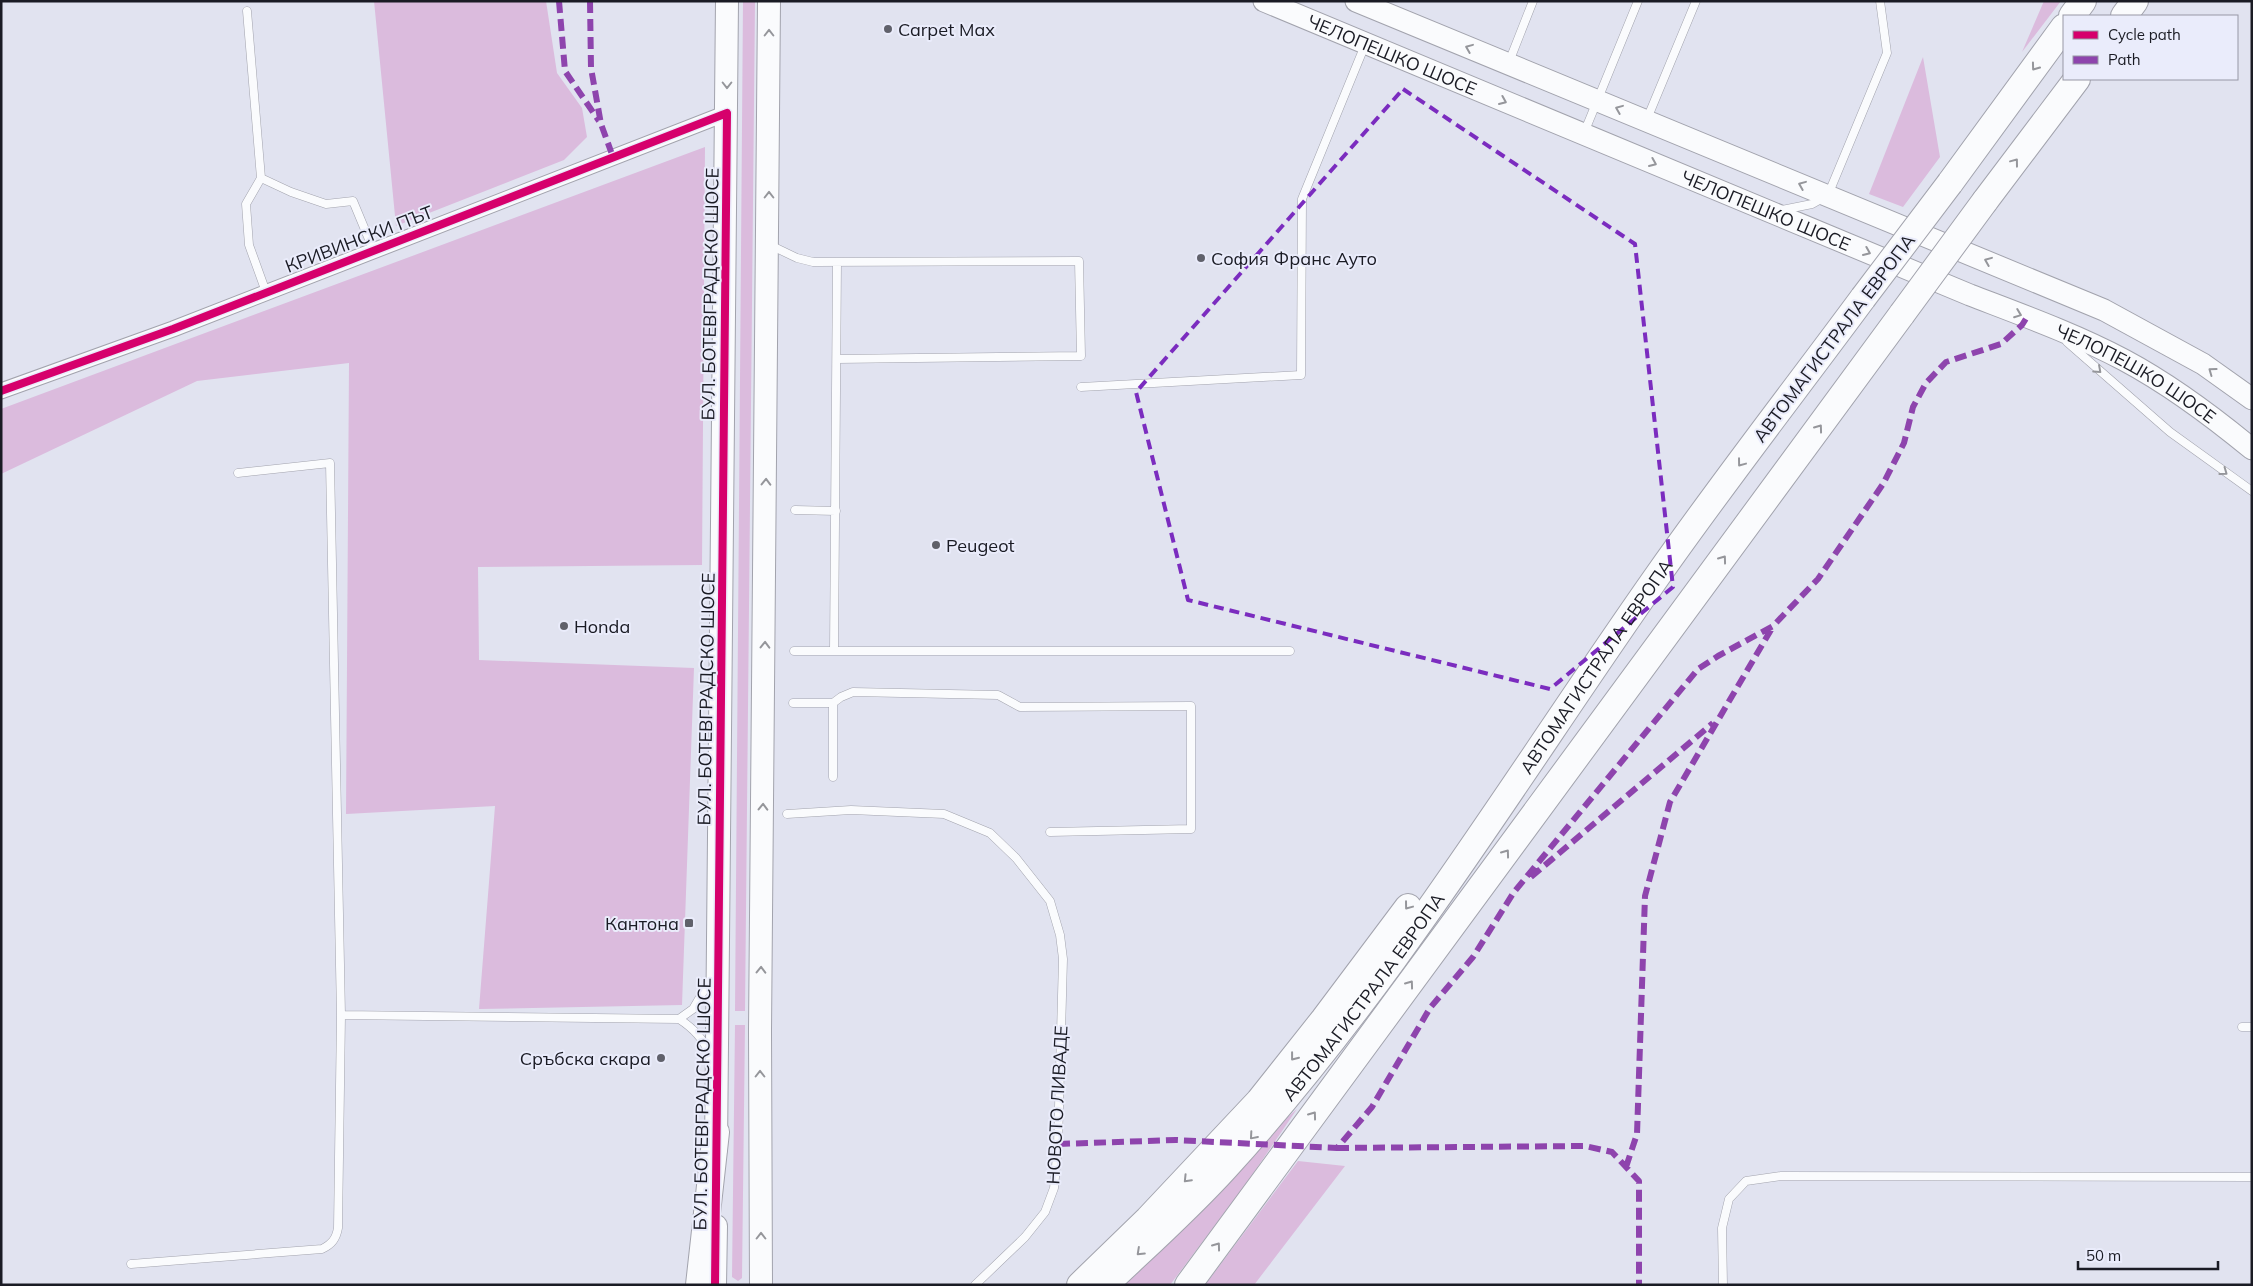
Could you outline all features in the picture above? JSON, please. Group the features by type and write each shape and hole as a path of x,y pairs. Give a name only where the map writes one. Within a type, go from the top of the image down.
{"highway":[{"path":"2073,15 2083,1"},
{"path":"2125,15 2135,1"},
{"name":"АВТОМАГИСТРАЛА ЕВРОПА","path":"1105,1285 1177,1217 1226,1167 1314,1063 1361,1003 1521,776 1659,574 2063,28"},
{"name":"АВТОМАГИСТРАЛА ЕВРОПА","path":"1188,1285 2076,80"},
{"path":"1080,1285 1155,1212 1259,1101 1324,1019 1539,729 1659,574"},
{"path":"699,1285 716,1132"}],"main road":[{"name":"БУЛ. БОТЕВГРАДСКО ШОСЕ","path":"715,1285 727,1"},
{"path":"761,1285 760,1025 770,1"},
{"name":"ЧЕЛОПЕШКО ШОСЕ","path":"1264,1 1770,212 2049,325 2124,360 2179,394 2252,449"},
{"name":"ЧЕЛОПЕШКО ШОСЕ","path":"1356,1 2104,310 2203,364 2252,399"}],"street":[{"name":"КРИВИНСКИ ПЪТ","path":"1,390 173,329 727,113"}],"lane":[{"path":"1509,64 1533,1"},
{"path":"1583,134 1638,1"},
{"path":"1647,121 1696,1"},
{"path":"1770,212 1812,204 1828,196 1887,53 1880,1"},
{"path":"247,10 260,178 246,204 249,245 266,292"},
{"path":"1081,387 1301,375 1302,200 1366,44"},
{"path":"260,178 291,192 326,204 353,201 372,250"},
{"path":"768,244 797,258 813,262 1079,261 1080,356 837,360"},
{"path":"834,650 837,262"},
{"path":"2049,325 2170,432 2252,491"},
{"path":"132,1264 322,1249 331,1245 336,1237 338,1228 341,1015 330,463 238,473"},
{"path":"795,510 836,511"},
{"path":"794,651 1290,651"},
{"path":"793,703 833,703 853,692 998,695 1020,707 1191,706 1192,829 1050,832"},
{"path":"833,703 833,777"},
{"name":"НОВОТО ЛИВАДЕ","path":"787,814 851,810 944,814 990,833 1016,858 1050,901 1060,934 1063,955 1058,1144 1054,1188 1045,1212 1025,1237 975,1285"},
{"path":"679,1019 693,1009 709,984 718,957"},
{"path":"341,1015 679,1019 692,1026 705,1044 717,1072"},
{"path":"2242,1027 2252,1027"},
{"path":"1723,1285 1722,1228 1729,1198 1746,1182 1781,1176 2252,1177"}],"highlighted area":[{"path":"1403,89 1635,244 1673,587 1550,689 1188,600 1136,392"}],"shaded area":[{"path":"374,1 546,1 557,73 582,108 587,137 564,160 396,226"},
{"path":"743,1 755,1 745,1011 735,1011"},
{"path":"2044,1 2061,1 2022,52"},
{"path":"1923,57 1940,157 1903,207 1869,194"},
{"path":"705,147 702,565 478,567 479,660 694,668 682,1005 479,1009 495,806 346,814 349,363 197,381 1,474 1,409"},
{"path":"735,1025 745,1025 742,1278 738,1281 732,1277"},
{"path":"1297,1109 1246,1184 1170,1285 1125,1285 1169,1243 1267,1135"},
{"path":"1298,1161 1345,1166 1254,1285 1205,1285"}],"marked path":[{"path":"559,1 565,71 599,121"},
{"path":"590,1 591,68 601,124 613,157"},
{"path":"1058,1144 1176,1140 1337,1148 1372,1107 1430,1008 1473,957 1514,892 1698,669 1773,626 1818,579 1883,484 1904,443 1913,407 1926,383 1946,362 2001,344 2022,325 2027,317"},
{"path":"1626,1167 1637,1134 1645,896 1670,802 1772,628"},
{"path":"1531,877 1713,723"},
{"path":"1337,1148 1585,1146 1612,1152 1639,1181 1639,1285"}],"cycle path":[{"path":"1,391 173,329 727,113 715,1285"}],"place":[{"name":"Carpet Max","path":"888,29"},
{"name":"София Франс Ауто","path":"1201,258"},
{"name":"Peugeot","path":"936,545"},
{"name":"Honda","path":"564,626"},
{"name":"Кантона","path":"689,923"},
{"name":"Сръбска скара","path":"661,1058"}]}
